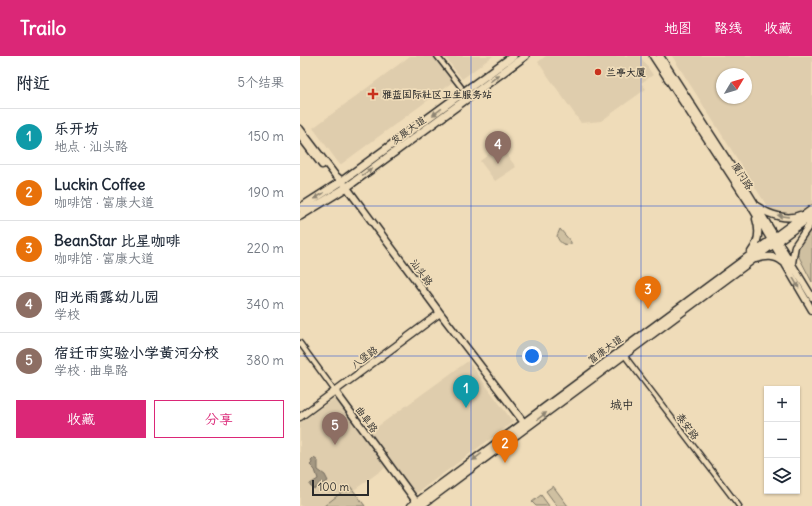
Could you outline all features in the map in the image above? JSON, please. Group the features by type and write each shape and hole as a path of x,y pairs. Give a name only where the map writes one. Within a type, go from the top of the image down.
{"main road":[{"name":"发展大道","path":"300,208 343,185 513,56"},
{"name":"发展大道","path":"300,216 525,56"}],"street":[{"path":"437,56 461,86"},
{"name":"厦门路","path":"653,56 753,205"},
{"name":"厦门路","path":"660,56 774,240 812,297"},
{"name":"汕头路","path":"300,129 524,426"},
{"name":"汕头路","path":"300,136 331,177 343,185"},
{"path":"753,205 762,210 788,217 795,217 812,209"},
{"path":"746,261 756,246 758,237 758,225 753,205"},
{"name":"富康大道","path":"417,505 746,261 812,209"},
{"name":"富康大道","path":"774,240 812,216"},
{"path":"746,261 768,256 779,259 790,265 795,246 812,221"},
{"name":"富康大道","path":"524,426 624,355 746,261"},
{"name":"厦门路","path":"790,265 812,310"},
{"name":"八堡路","path":"300,417 439,314"},
{"name":"曲阜路","path":"300,343 417,505"},
{"name":"泰安路","path":"624,355 739,506"}],"shaded area":[{"path":"410,56 435,56 454,81 340,165 313,128"},
{"path":"444,56 493,56 462,79"},
{"path":"546,56 640,56 653,75 641,83 646,89 601,121 581,123 538,62"},
{"path":"672,56 812,56 812,204 802,212 793,215 774,211 767,206"},
{"path":"500,146 516,167 495,181 480,161"},
{"path":"560,229 571,244 564,244 559,240 557,236"},
{"path":"809,229 812,234 812,282 797,253 800,241"},
{"path":"468,361 513,422 414,495 370,432"},
{"path":"335,398 386,467 354,490 366,506 300,506 300,423"},
{"path":"314,458 318,461 318,470 325,475 328,481 314,489 310,486 310,484 318,479 315,470 310,465"},
{"path":"350,486 365,506 324,506"},
{"path":"553,486 568,506 557,506 546,491"},
{"path":"541,495 549,506 536,506 532,502"}],"place":[{"name":"兰亭大厦","path":"598,72"},
{"name":"雅蓝国际社区卫生服务站","path":"373,94"},
{"name":"阳光雨露幼儿园","path":"498,164"},
{"name":"BeanStar 比星咖啡","path":"648,309"},
{"name":"乐开坊","path":"466,408"},
{"name":"宿迁市实验小学黄河分校","path":"335,445"},
{"name":"Luckin Coffee","path":"505,463"}],"district":[{"name":"城中","path":"622,405"}]}
